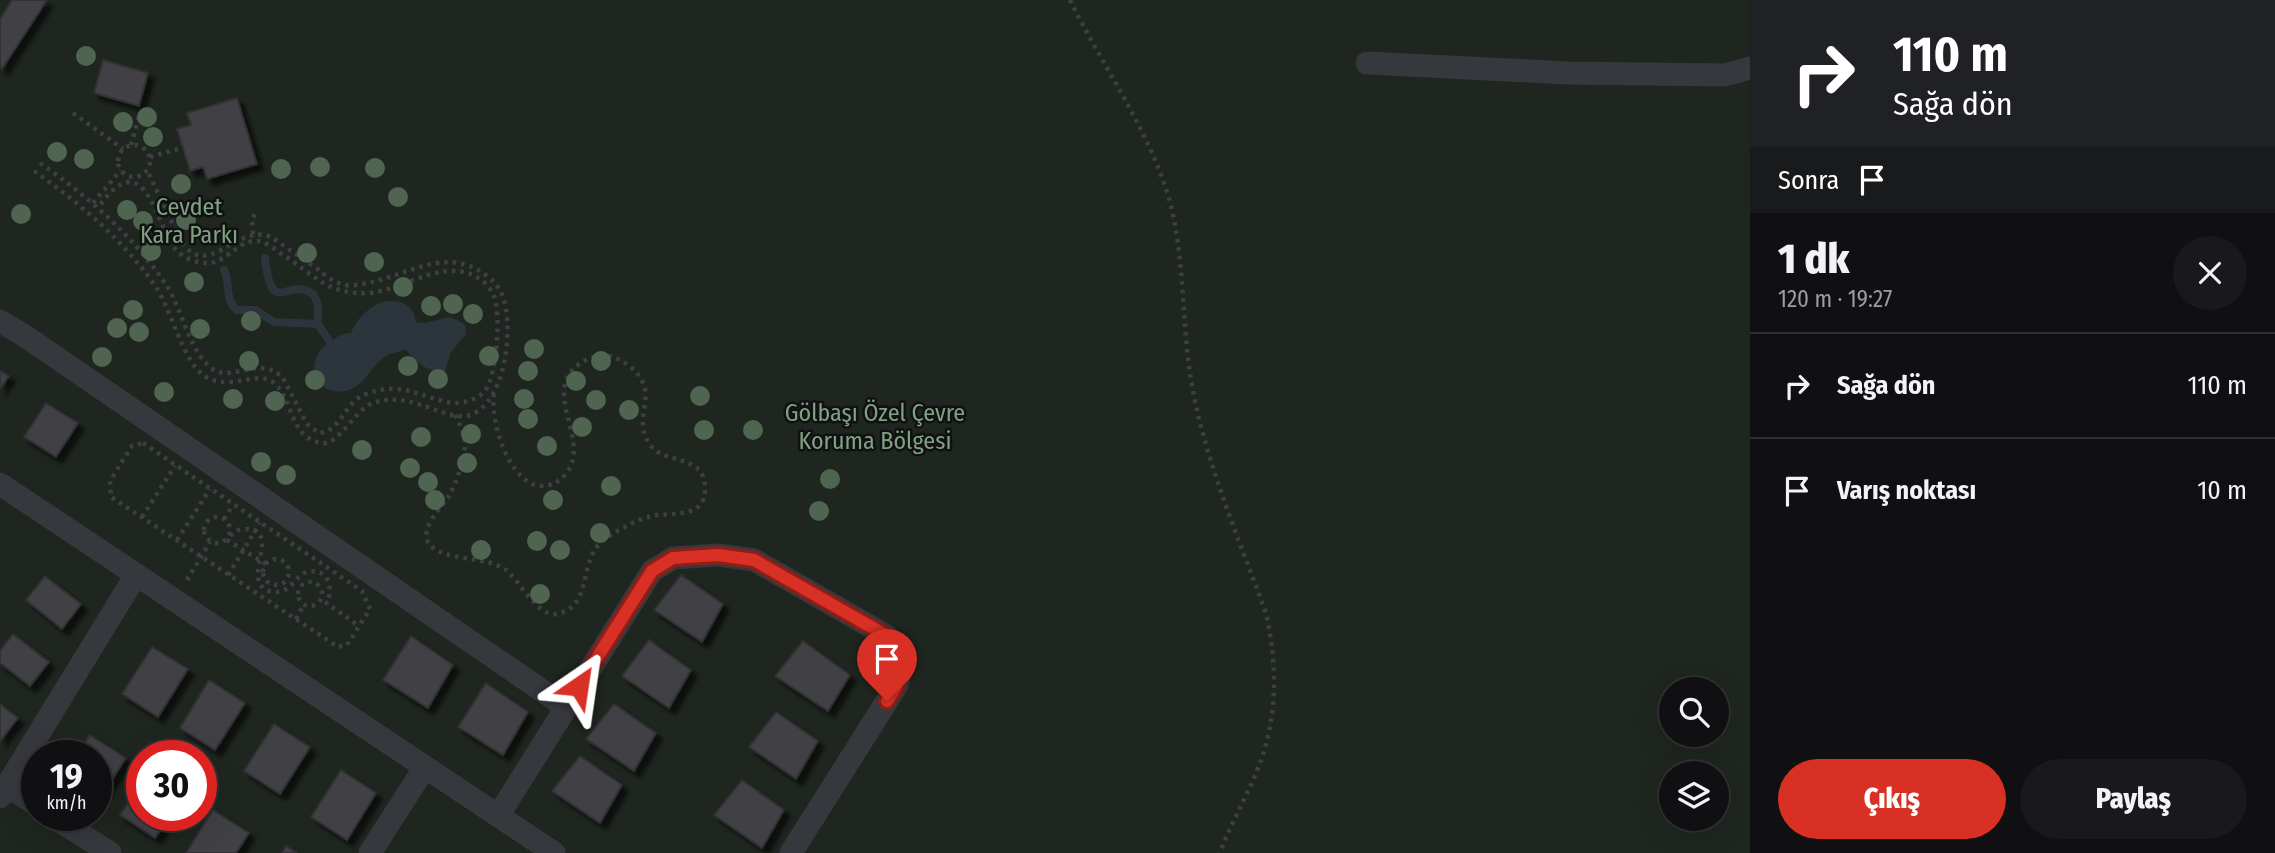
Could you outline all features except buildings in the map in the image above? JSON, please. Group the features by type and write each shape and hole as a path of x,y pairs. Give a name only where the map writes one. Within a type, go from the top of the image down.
{"street":[{"path":"1367,64 1569,73 1724,75 1750,68"},
{"path":"0,321 566,707"},
{"path":"0,484 554,853"},
{"path":"498,816 652,571 673,558 718,555 754,560 887,636 903,657 897,685 791,853"},
{"path":"21,798 3,791 136,575"},
{"path":"370,853 425,767"},
{"path":"76,831 110,853"}],"path":[{"path":"1070,0 1145,136 1168,197 1182,270 1187,350 1201,428 1266,613 1272,638 1275,691 1266,746 1220,853"},
{"path":"73,113 123,149"},
{"path":"131,145 140,113"},
{"path":"131,145 145,149 150,157 147,170 142,175 132,177 121,170 118,162 123,149 131,145"},
{"path":"150,157 178,149"},
{"path":"40,163 93,202 98,208 128,238 167,287 199,352 208,364 216,371 226,373 263,368 282,376 307,424 319,433 330,431 355,400 375,391 396,388 459,403 481,395 490,381 496,346 496,308 494,295 485,283 475,277 454,271 442,272 377,292 345,293 328,287 260,242 247,244 219,261 207,264 182,256 169,237 155,206 139,186 132,183 118,185 98,208"},
{"path":"93,202 121,170"},
{"path":"147,170 184,247 190,250 210,256 243,237 260,233 271,237 341,284 365,284 447,261 464,263 482,273 496,284 502,293 505,306 505,356 502,377 492,403 495,422 506,454 515,470 526,481 550,486 567,472 573,461 575,447 564,405 563,391 568,375 587,359 610,356 635,370 643,381 647,393 642,426 653,450 698,469 704,477 706,488 703,500 696,509 684,514 651,516 636,521 599,543 592,555 582,592 575,605 550,615 499,566 439,551 430,546 428,540 431,522 450,494 464,452 465,441 456,415"},
{"path":"34,171 78,202 120,243 163,299 188,354 202,374 227,383 264,378 273,382 298,429 304,435 321,443 329,442 338,436 361,409 375,402 404,399 456,415 469,416 482,408 494,394"},
{"path":"253,234 252,219 257,211"},
{"path":"143,443 176,465 362,591 370,609 347,645 338,647 111,497 110,481 132,446 143,443"},
{"path":"142,517 176,465"},
{"path":"177,540 211,489"},
{"path":"224,519 234,504"},
{"path":"224,519 211,518 205,524 203,532 210,542 219,544 236,531 254,531 262,542 263,554 257,573 261,585 278,592 294,583 304,573 323,574 331,590 324,602 312,606 304,604 299,598 301,586 307,582 316,583 323,592 324,602 359,626"},
{"path":"224,519 229,526 227,540"},
{"path":"228,575 260,522"},
{"path":"227,540 265,564"},
{"path":"201,556 210,542"},
{"path":"282,561 293,544"},
{"path":"267,587 262,574 265,564 275,559 282,561 288,568 288,579"},
{"path":"316,583 327,567"},
{"path":"261,597 267,587 282,584 288,579"},
{"path":"288,579 301,586"},
{"path":"296,619 304,604"}],"green space":[{"name":"Gölbaşı Özel Çevre Koruma Bölgesi","path":"0,0 1750,0 1750,853 0,853"}],"shaded area":[{"path":"388,301 407,305 416,322 424,323 450,317 465,324 466,334 451,352 445,371 427,368 405,349 385,357 355,387 338,392 329,390 316,377 314,368 321,350 338,336 351,333 361,317 371,308"}],"waterway":[{"path":"265,258 268,277 277,292 296,289 314,295 318,305 318,324 330,342"},
{"path":"224,270 230,302 237,310 255,310 274,322 318,324"}],"route":[{"path":"579,686 652,571 673,558 718,555 754,560 887,636 903,657 897,685 887,701"}],"park label":[{"name":"Cevdet Kara Parkı","path":"189,221"}]}
